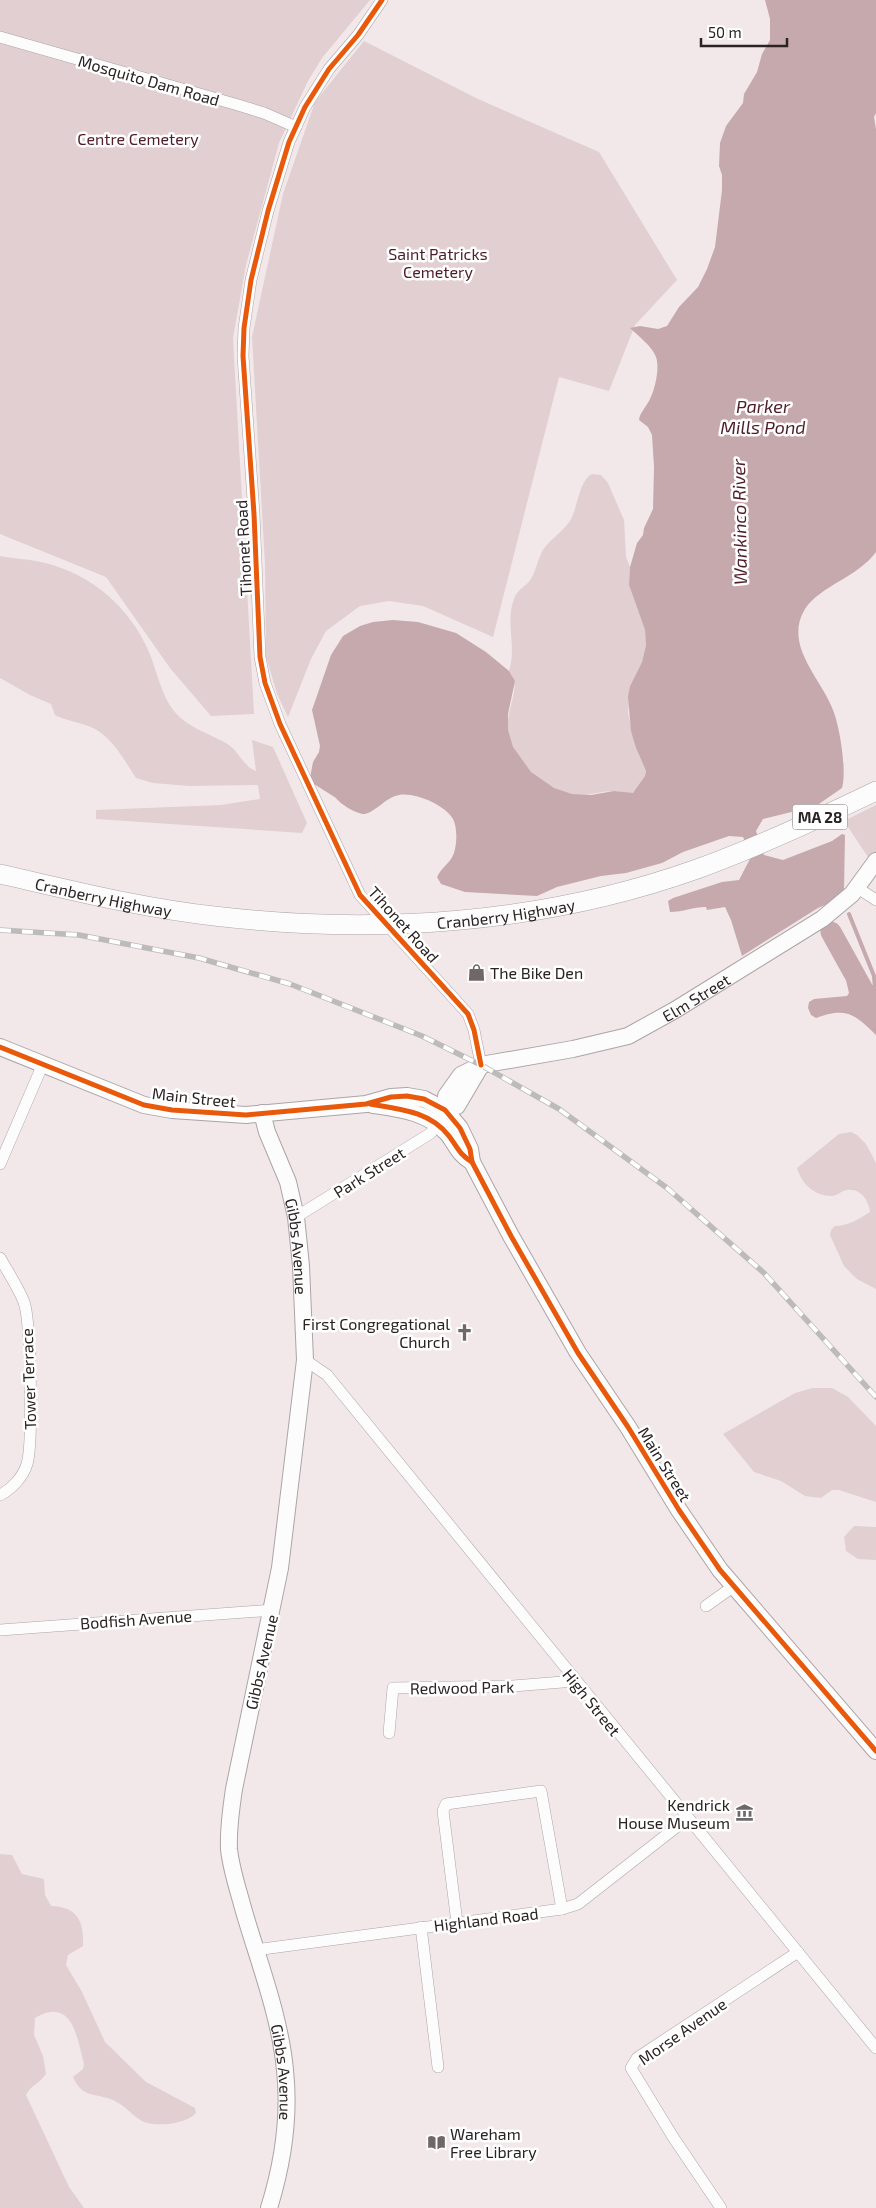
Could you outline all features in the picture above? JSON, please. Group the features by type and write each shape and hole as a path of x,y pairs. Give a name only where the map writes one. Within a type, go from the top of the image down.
{"main road":[{"name":"Cranberry Highway","path":"0,874 125,902 212,916 298,923 386,924 438,922 500,916 609,895 696,869 764,842 876,792"},
{"name":"Elm Street","path":"443,1113 446,1096 461,1075 481,1065 573,1049 628,1036 675,1010 822,919 841,904 876,861"},
{"name":"Main Street","path":"0,1047 144,1104 205,1114 246,1115 366,1104 408,1111 424,1116 443,1113 449,1136 461,1155 472,1162 511,1236 578,1352 628,1427 679,1510 720,1570 876,1751"},
{"name":"Gibbs Avenue","path":"262,1113 267,1132 288,1182 296,1217 301,1266 305,1360 288,1514 273,1610 234,1789 229,1823 229,1850 234,1877 276,2021 285,2068 286,2132 278,2179 270,2208"}],"street":[{"name":"Tihonet Road","path":"382,0 358,36 329,70 304,107 268,211 250,280 244,328 243,356 254,514 260,657 265,683 280,724 360,895 468,1014 474,1030 481,1065"},
{"name":"Mosquito Dam Road","path":"0,37 247,108 296,127"},
{"path":"856,887 876,900"},
{"path":"0,1164 42,1064"},
{"name":"Park Street","path":"296,1217 432,1133 443,1113"},
{"name":"Tower Terrace","path":"0,1258 24,1304 31,1422 29,1454 26,1466 17,1482 0,1496"},
{"name":"High Street","path":"305,1360 327,1375 876,2048"},
{"path":"706,1606 734,1586"},
{"name":"Bodfish Avenue","path":"0,1630 273,1610"},
{"name":"Redwood Park","path":"389,1733 394,1688 512,1686 575,1681"},
{"path":"457,1923 443,1810 446,1804 541,1791 562,1909"},
{"name":"Highland Road","path":"255,1950 562,1909 578,1904 688,1818"},
{"path":"421,1928 438,2067"},
{"name":"Morse Avenue","path":"721,2208 673,2137 631,2068 637,2058 798,1952"}],"green space":[{"name":"Centre Cemetery","path":"0,0 370,0 322,58 308,81 279,143 246,265 233,338 254,714 211,716 170,668 106,577 0,534"},
{"name":"Saint Patricks Cemetery","path":"364,41 478,99 599,152 677,280 635,325 609,391 559,377 493,637 423,606 389,601 360,606 326,631 311,659 288,717 277,694 266,656 265,564 252,337 283,194 315,102"},
{"path":"592,474 601,475 608,483 624,520 626,557 630,567 629,585 645,630 646,645 642,662 630,686 628,713 636,748 646,771 645,776 633,794 614,791 577,795 550,786 530,772 522,763 515,752 508,730 515,686 509,671 512,653 511,617 514,599 517,593 531,579 545,547 566,527 571,519 581,488"},
{"path":"0,556 40,562 62,568 93,584 120,607 141,636 166,698 180,717 193,727 229,745 248,766 256,771 252,740 273,747 307,823 302,833 96,819 96,810 221,805 260,799 258,785 189,786 153,783 136,778 118,750 100,732 89,726 55,715 51,704 30,695 0,678"},
{"path":"876,805 876,869 844,821"},
{"path":"851,1132 866,1144 876,1163 876,1289 857,1279 844,1266 830,1235 831,1230 835,1226 858,1220 870,1212 866,1199 860,1193 852,1190 834,1196 820,1194 806,1184 797,1168 839,1134"},
{"path":"813,1388 832,1388 848,1397 876,1426 876,1502 839,1490 832,1490 821,1498 805,1496 781,1481 754,1472 723,1434 795,1393"},
{"path":"854,1526 876,1527 876,1560 858,1559 846,1551 844,1537"},
{"path":"0,1854 12,1855 22,1874 44,1879 45,1895 51,1906 73,1912 80,1922 83,1946 68,1955 66,1965 82,1992 105,2042 146,2082 195,2108 196,2113 186,2120 172,2124 150,2123 140,2120 115,2101 86,2092 81,2089 73,2077 83,2069 84,2064 79,2043 71,2023 58,2012 48,2013 35,2018 34,2035 43,2056 46,2074 26,2095 69,2187 84,2208 0,2208"}],"water":[{"name":"Parker Mills Pond","path":"765,0 876,0 876,113 874,117 876,129 876,552 850,575 829,587 812,601 805,609 799,622 798,635 801,648 806,661 833,710 838,727 844,771 842,788 816,806 763,819 756,831 764,855 783,860 832,841 842,834 845,835 844,890 836,900 818,908 742,956 725,907 707,910 706,907 701,907 670,912 668,901 722,882 739,880 751,857 743,837 729,836 683,852 662,863 626,873 601,876 557,887 537,896 465,892 441,884 437,877 454,853 456,830 453,819 437,804 413,796 399,795 394,796 374,810 362,814 345,806 314,784 310,778 313,762 320,746 312,710 331,655 343,636 360,626 373,622 393,620 418,622 456,633 486,652 509,671 515,681 508,714 508,730 513,747 531,772 554,788 572,794 591,795 614,791 633,793 645,776 646,771 631,731 628,697 630,686 642,662 646,645 645,630 629,585 630,567 637,543 643,535 644,528 653,509 654,467 652,435 648,427 639,420 654,390 657,362 651,349 630,328 640,326 658,329 667,326 679,307 698,287 707,269 715,247 722,190 722,175 719,166 720,143 726,126 743,103 744,94 757,72 762,54 770,40 770,19"},
{"path":"849,976 853,977 864,990 872,985 876,986 876,1035 856,1017 849,1014 835,1013 816,1018 811,1015 808,1008 809,1002 814,999 847,996 849,993 846,980"}],"waterway":[{"path":"849,914 874,976 875,989"},
{"name":"Wankinco River","path":"831,932 876,1013"}],"railway":[{"path":"0,930 79,935 199,958 290,984 422,1036 481,1065 559,1109 667,1188 764,1273 876,1397"}],"cycle path":[{"path":"382,0 358,35 329,69 305,107 289,142 268,211 251,280 244,328 243,356 254,514 260,657 265,683 280,724 360,895 468,1014 474,1030 481,1065"},
{"path":"0,1047 144,1105 172,1110 246,1115 366,1104 391,1097 407,1096 424,1099 445,1110 460,1128 470,1149 472,1162 511,1236 578,1353 628,1427 679,1510 720,1570 876,1751"},
{"path":"370,1104 413,1112 433,1121 449,1136 461,1153 472,1162"}],"place":[{"name":"The Bike Den","path":"476,972"},
{"name":"First Congregational Church","path":"464,1332"},
{"name":"Kendrick House Museum","path":"744,1813"},
{"name":"Wareham Free Library","path":"436,2142"}]}
